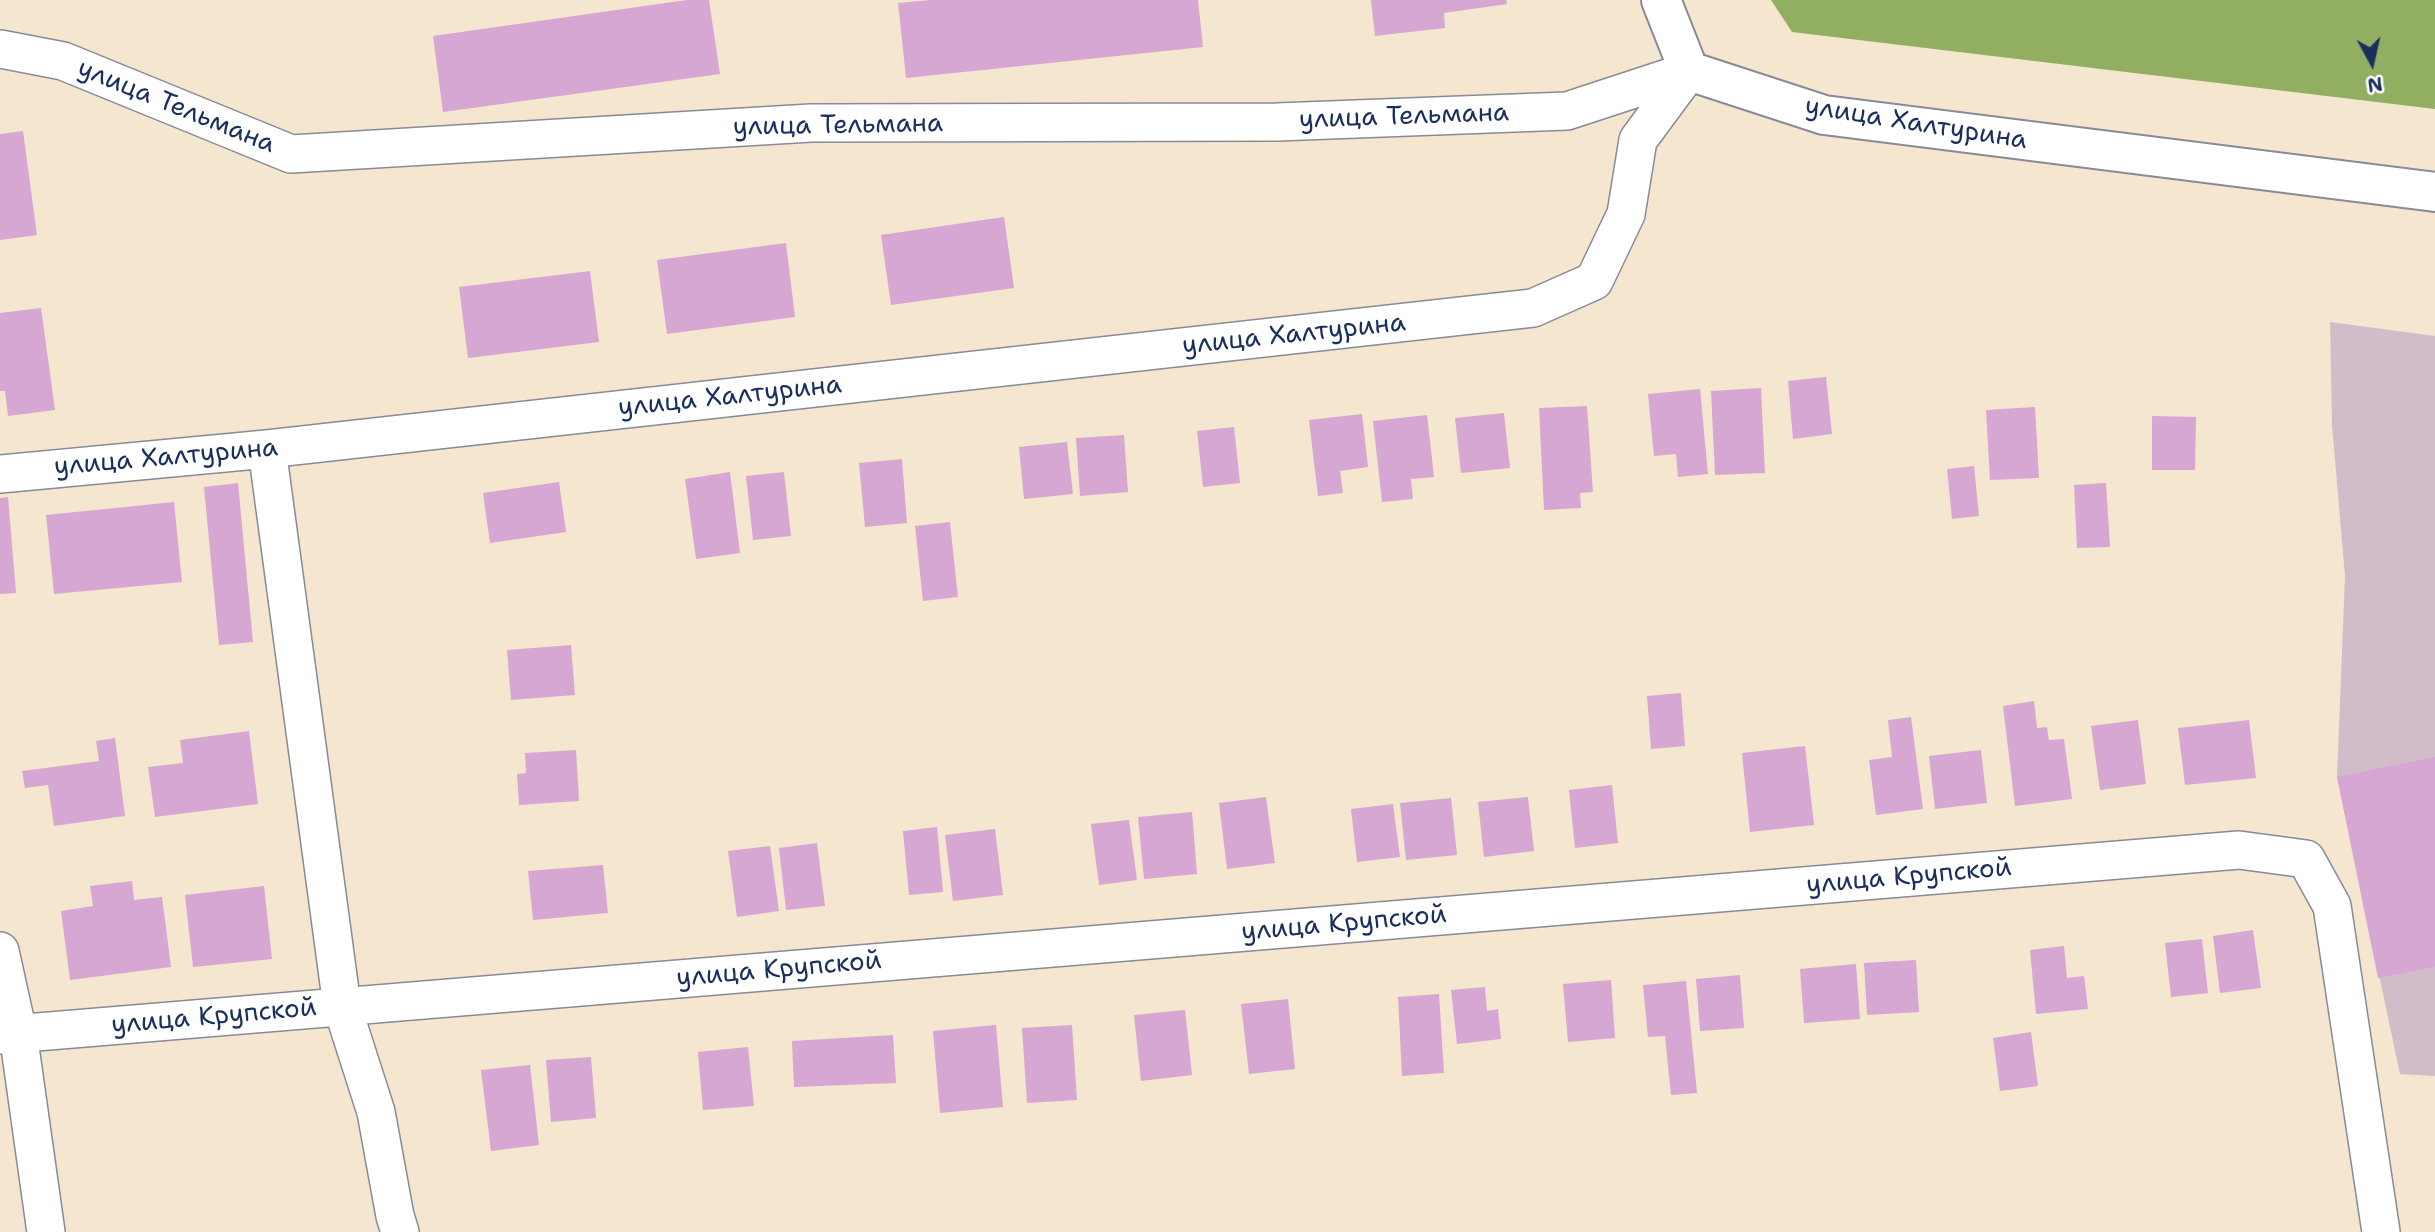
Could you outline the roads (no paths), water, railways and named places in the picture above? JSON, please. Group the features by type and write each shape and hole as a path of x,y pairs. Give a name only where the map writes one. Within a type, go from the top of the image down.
{"main road":[{"path":"1661,0 1689,71"},
{"name":"улица Халтурина","path":"1689,71 1824,115 2435,192"}],"street":[{"name":"улица Тельмана","path":"0,48 63,61 291,154 811,123 1277,121 1567,111 1689,71"},
{"name":"улица Халтурина","path":"0,474 267,449 1533,308 1594,281 1626,214 1638,140 1689,71"},
{"path":"267,449 342,1006 376,1112 400,1232"},
{"name":"улица Крупской","path":"9,1034 2239,850 2306,859 2332,906 2381,1232"},
{"path":"0,951 9,1034 43,1196 46,1232"}]}
